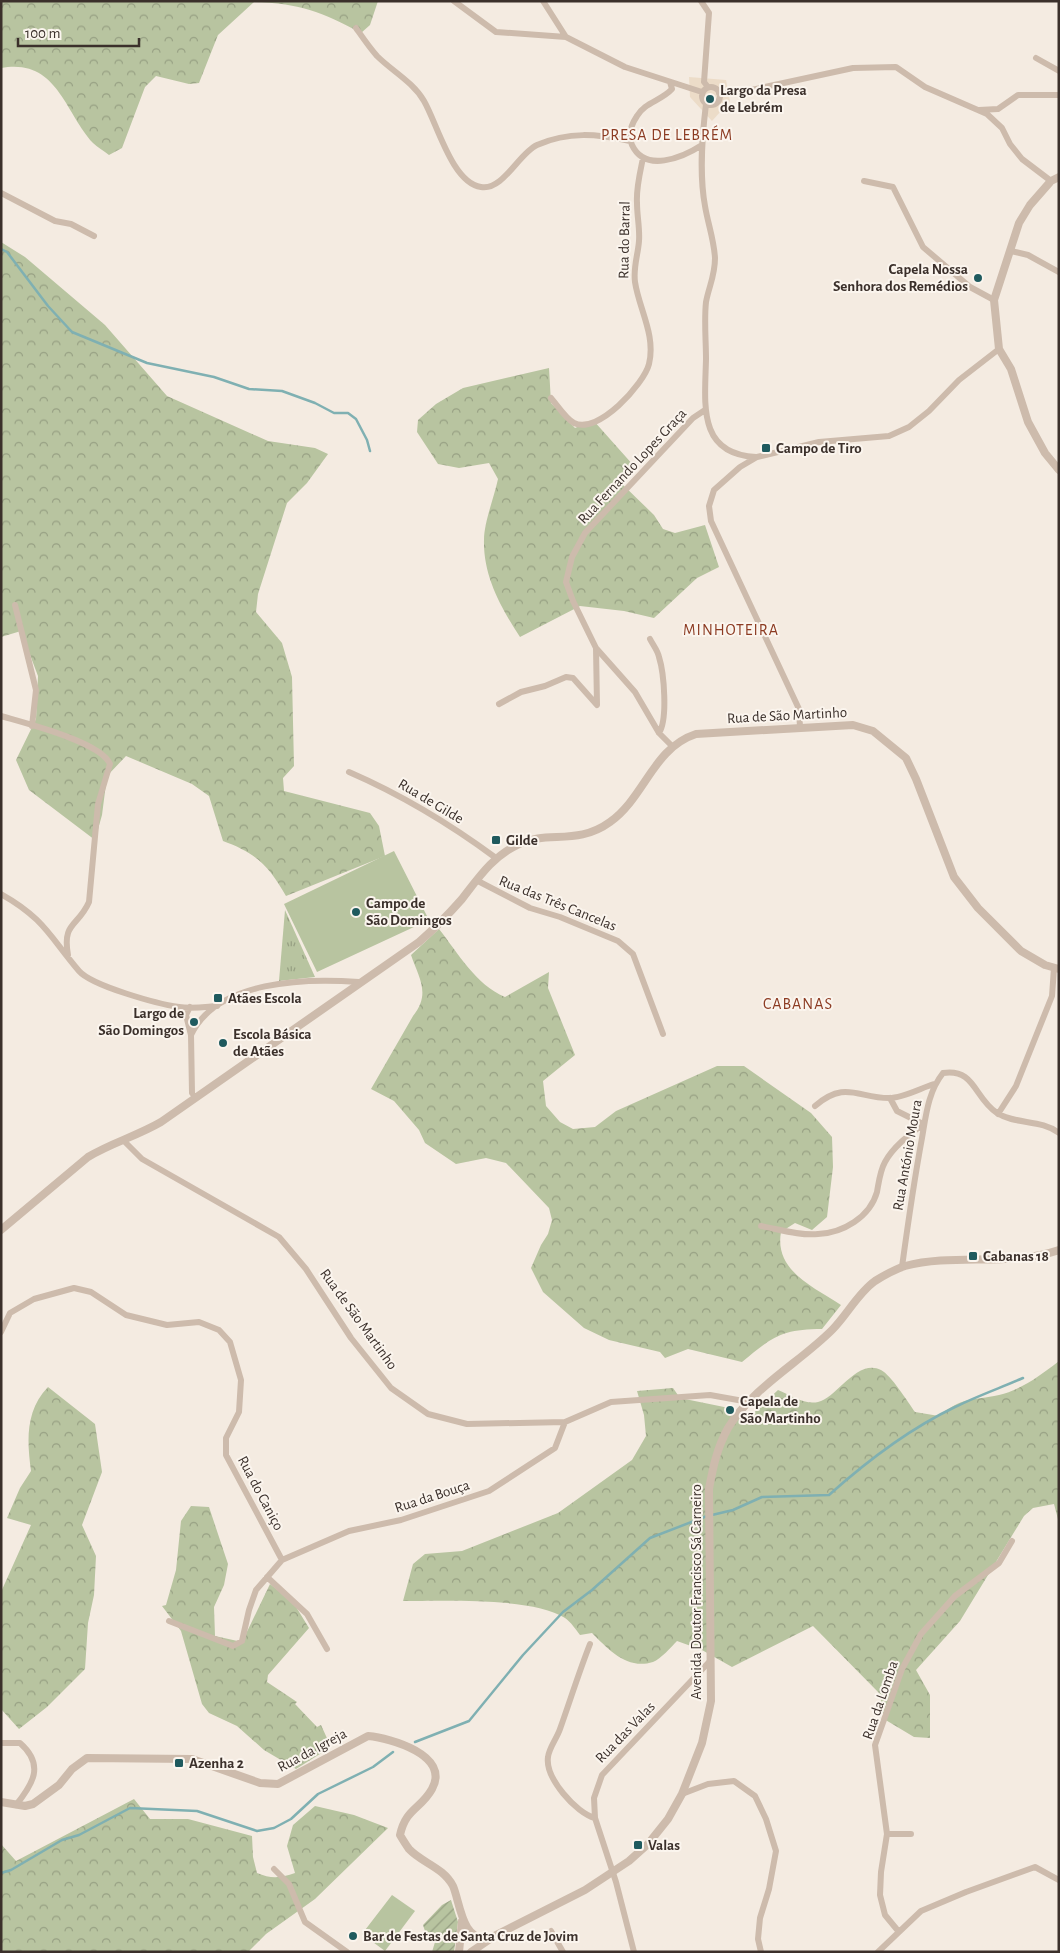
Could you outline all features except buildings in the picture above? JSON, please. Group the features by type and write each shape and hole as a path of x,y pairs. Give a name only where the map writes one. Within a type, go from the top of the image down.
{"street":[{"path":"454,1 496,32 566,37 625,67 670,82 705,90 716,89 719,93 719,100 715,104 706,104"},
{"path":"543,1 566,37"},
{"path":"701,1 709,13 705,90 702,98 706,104 702,145 705,204 714,246 715,274 706,302 705,410 711,431 720,444 731,453 757,457"},
{"path":"356,28 377,55 418,92 458,170 473,185 483,188 490,186 499,181 536,145 574,134 605,136 630,141"},
{"path":"1036,58 1059,71"},
{"path":"719,93 742,92 853,68 896,67 925,87 987,114 1002,128 1010,144 1022,159 1051,181"},
{"path":"670,82 672,89 663,98 646,105 637,116 631,128 630,141 636,154 647,161 669,160 683,156 702,145"},
{"path":"978,110 998,109 1018,95 1059,95"},
{"name":"Rua do Barral","path":"551,398 573,423 580,425 595,420 618,407 635,388 649,362 650,338 645,312 637,290 634,269 639,240 637,201 642,158"},
{"path":"1059,177 1051,181 1030,205 1019,223 994,300 999,349 1011,369 1028,422 1045,453 1059,470"},
{"path":"864,181 893,187 923,247 970,287 994,300"},
{"path":"1,193 55,221 86,230 94,236"},
{"path":"1011,251 1028,255 1059,272"},
{"path":"800,727 799,709 711,521 709,506 714,490 740,466 757,457 819,442 889,436 909,427 930,411 959,380 999,349"},
{"name":"Rua Fernando Lopes Graça","path":"672,746 659,733 635,692 596,648 572,601 566,582 572,557 585,533 693,418 705,410"},
{"path":"15,605 36,690 32,726"},
{"path":"650,639 659,656 664,692 663,726 659,733"},
{"path":"499,704 521,692 545,686 566,677 573,678 597,704 596,648"},
{"path":"1,716 96,750 104,755 110,764 98,804 89,902 86,910 70,927 65,939 68,955"},
{"name":"Rua de São Martinho","path":"1,1230 88,1157 147,1130 196,1098 432,931 485,868 496,858 521,843 536,838 584,835 608,823 632,803 672,746 696,734 852,725 873,731 906,758 954,877 1004,936 1021,951 1045,965 1057,968"},
{"name":"Rua de Gilde","path":"349,772 386,788 414,804 457,830 496,858"},
{"name":"Rua das Três Cancelas","path":"476,880 530,908 560,917 618,941 633,954 663,1034"},
{"path":"1,894 36,917 68,955 80,973 101,985 179,1007 199,1008 217,1006"},
{"path":"1057,968 1048,1004 1016,1086 998,1114 1012,1120 1057,1129"},
{"path":"191,1034 199,1019 217,1006 249,989 335,980 359,982"},
{"path":"179,1007 187,1016 191,1034 191,1085 192,1093 196,1098"},
{"path":"187,1016 190,1007"},
{"path":"199,1008 199,1019"},
{"path":"187,1016 199,1019"},
{"name":"Rua António Moura","path":"902,1267 913,1178 923,1124 934,1084 943,1073 956,1071 967,1077 985,1104 998,1114"},
{"path":"815,1106 832,1095 852,1091 890,1098 934,1084"},
{"path":"761,1226 816,1235 850,1225 869,1208 876,1194 880,1172 886,1161 908,1136 923,1124 897,1111 890,1098"},
{"name":"Rua de São Martinho","path":"122,1140 142,1159 279,1237 306,1269 351,1338 392,1388 428,1414 467,1424 565,1422 611,1402 710,1396 749,1402"},
{"name":"Avenida Doutor Francisco Sá Carneiro","path":"475,1934 486,1939 496,1935 585,1890 613,1872 648,1844 668,1819 682,1794 702,1743 710,1701 712,1598 709,1489 715,1455 728,1428 749,1402 769,1382 796,1362 833,1329 874,1282 902,1267 928,1262 1030,1258 1059,1250"},
{"name":"Rua do Caniço","path":"1,1332 10,1313 34,1299 74,1288 91,1292 126,1315 167,1325 198,1322 219,1330 230,1342 241,1380 239,1412 226,1438 226,1455 282,1560"},
{"name":"Rua da Bouça","path":"282,1560 349,1531 401,1520 489,1491 555,1448 565,1422"},
{"name":"Rua da Lomba","path":"899,1932 885,1914 880,1895 881,1872 887,1834 875,1745 902,1669 921,1634 955,1596 998,1563 1012,1541"},
{"path":"169,1621 233,1646 242,1641 254,1597 267,1577 282,1560"},
{"path":"267,1577 307,1614 327,1649"},
{"path":"590,1644 560,1730 548,1758 551,1774 564,1796 586,1816 595,1818"},
{"name":"Rua das Valas","path":"634,1952 613,1872 595,1818 594,1798 602,1775 711,1660"},
{"name":"Rua da Igreja","path":"1,1802 16,1805 33,1804 59,1785 72,1769 87,1758 192,1759 260,1783 278,1784 368,1736 402,1743 422,1754 433,1767 435,1779 432,1789 408,1814 400,1836 409,1849 446,1875 453,1887 463,1926 460,1944"},
{"path":"1,1743 20,1743 33,1761 34,1780 16,1805"},
{"path":"682,1794 708,1784 734,1782 755,1796 766,1819 776,1851 770,1889 760,1918 758,1939 761,1952"},
{"path":"887,1834 911,1834"},
{"path":"878,1952 921,1910 966,1892 1035,1867 1059,1880"},
{"path":"274,1869 289,1884 305,1922 347,1952"},
{"name":"Rua da Igreja","path":"461,1914 475,1934"},
{"path":"551,1931 563,1952"},
{"path":"466,1933 475,1934 479,1942 474,1950 466,1951 460,1944 466,1933"},
{"name":"Avenida Doutor Francisco Sá Carneiro","path":"474,1950 496,1935"}],"green space":[{"path":"1,1 378,1 370,25 361,33 334,19 310,10 284,4 254,2 218,35 199,83 189,84 156,76 145,87 122,148 109,155 93,143 57,90 47,79 35,71 20,67 1,68"},
{"path":"1,242 25,257 105,325 167,396 268,441 315,448 328,454 307,483 287,503 258,594 256,612 282,643 292,677 294,766 283,778 284,791 370,813 379,826 385,856 286,896 274,876 260,862 244,850 223,841 209,796 192,784 126,756 107,776 102,815 95,840 29,790 16,760 36,719 38,676 21,631 1,637"},
{"path":"549,368 551,403 575,428 593,420 634,466 619,481 654,515 663,529 675,533 705,525 719,567 697,578 654,618 624,611 580,606 520,637 494,591 484,553 486,526 498,479 489,463 459,468 438,464 417,432 418,420 436,404 463,388"},
{"name":"Campo de São Domingos","path":"394,851 429,920 317,972 284,904"},
{"path":"285,910 315,977 279,981"},
{"path":"439,929 476,977 495,992 505,997 549,972 548,988 575,1055 543,1081 546,1106 560,1122 573,1129 595,1127 616,1111 717,1066 744,1066 811,1113 832,1137 833,1167 827,1217 812,1230 795,1223 781,1232 780,1246 790,1267 798,1276 841,1305 822,1329 808,1329 778,1336 742,1362 688,1349 665,1358 660,1352 609,1340 584,1328 543,1292 531,1268 548,1234 552,1220 549,1208 506,1163 486,1158 456,1164 425,1143 419,1130 394,1101 371,1089 421,1000 422,986 411,955"},
{"path":"1059,1361 1059,1523 1054,1504 1033,1508 1024,1516 960,1621 916,1670 930,1695 930,1738 914,1737 884,1719 880,1694 813,1626 732,1667 702,1650 677,1641 666,1653 656,1660 644,1664 627,1661 619,1657 592,1633 580,1635 565,1618 532,1606 463,1601 403,1601 413,1564 425,1554 462,1551 558,1513 632,1460 646,1436 644,1415 637,1391 673,1388 680,1398 729,1408 744,1422 778,1390 803,1401 818,1402 832,1394 856,1374 864,1369 872,1368 881,1370 890,1377 915,1412 939,1416 961,1402 1015,1390 1038,1377"},
{"path":"48,1387 95,1424 102,1472 82,1525 96,1556 94,1595 88,1623 85,1669 47,1707 19,1729 1,1709 1,1592 31,1525 7,1518 20,1488 31,1471 29,1427 31,1416 35,1406"},
{"path":"191,1506 209,1507 228,1564 224,1585 214,1607 215,1636 242,1642 270,1584 293,1602 309,1628 268,1675 267,1682 297,1702 295,1704 317,1727 321,1725 331,1747 296,1769 264,1750 237,1726 209,1713 202,1704 181,1631 162,1606 166,1605 176,1570 181,1521"},
{"path":"134,1799 150,1819 188,1819 252,1836 253,1857 257,1873 271,1877 281,1877 295,1873 287,1846 293,1825 315,1806 354,1815 388,1828 315,1899 266,1934 248,1952 1,1952 1,1844 16,1861"},
{"path":"392,1895 415,1911 385,1951 362,1934"},
{"path":"451,1900 458,1922 454,1952 432,1952 435,1942 425,1931 423,1925 442,1905"}],"shaded area":[{"name":"Largo da Presa de Lebrém","path":"689,77 726,80 730,101 712,121 690,97"}],"waterway":[{"path":"1,249 7,252 48,306 72,332 147,363 214,377 249,389 282,391 315,403 334,413 348,413 356,419 367,440 370,451"},
{"path":"712,1515 733,1510 762,1497 829,1495 873,1458 921,1425 963,1403 1023,1378"},
{"path":"415,1742 469,1721 523,1655 563,1612 592,1590 650,1538 707,1516"},
{"path":"1,1873 11,1870 62,1840 79,1835 130,1808 197,1811 257,1831 274,1828 291,1819 318,1794 373,1767 393,1752"}],"place":[{"name":"Largo da Presa de Lebrém","path":"710,99"},
{"name":"Capela Nossa Senhora dos Remédios","path":"978,278"},
{"name":"Campo de Tiro","path":"766,448"},
{"name":"Gilde","path":"496,840"},
{"name":"Campo de São Domingos","path":"356,912"},
{"name":"Atães Escola","path":"218,998"},
{"name":"Largo de São Domingos","path":"194,1022"},
{"name":"Escola Básica de Atães","path":"223,1043"},
{"name":"Cabanas 18","path":"973,1256"},
{"name":"Capela de São Martinho","path":"730,1410"},
{"name":"Azenha 2","path":"179,1763"},
{"name":"Valas","path":"638,1845"},
{"name":"Bar de Festas de Santa Cruz de Jovim","path":"353,1936"}],"district":[{"name":"PRESA DE LEBRÉM","path":"667,134"},
{"name":"MINHOTEIRA","path":"731,629"},
{"name":"CABANAS","path":"798,1003"}]}
